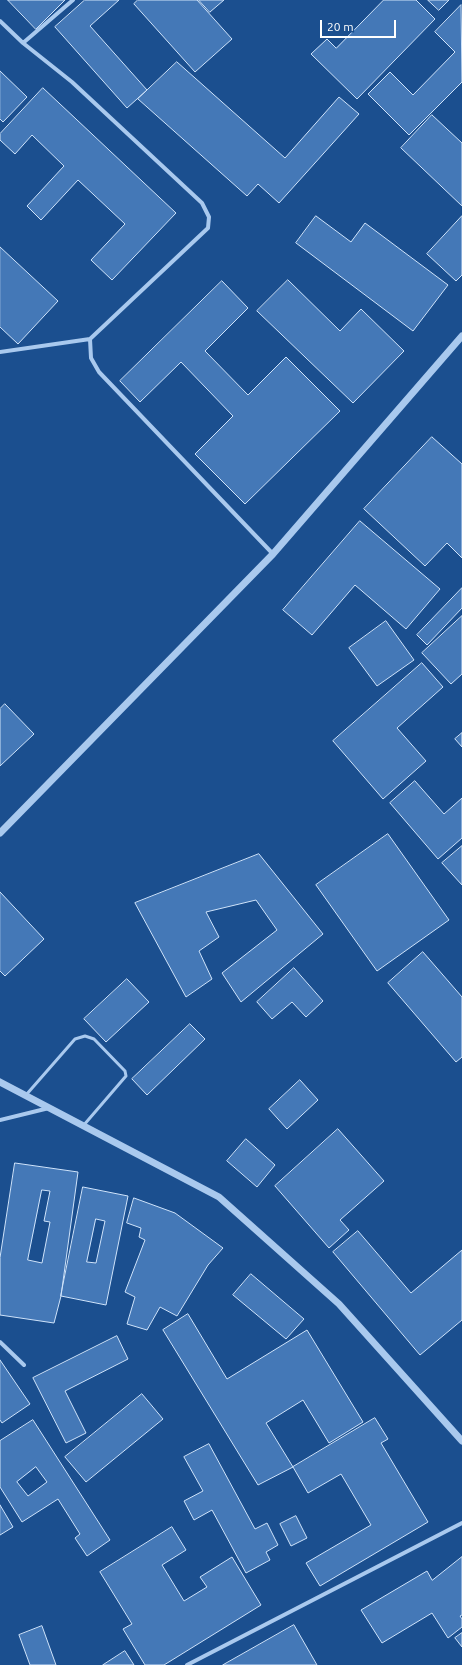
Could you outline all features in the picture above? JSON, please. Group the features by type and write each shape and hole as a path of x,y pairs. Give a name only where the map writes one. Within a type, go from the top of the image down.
{"street":[{"path":"23,43 73,0"},
{"path":"0,20 23,43 72,82 202,203 209,217 208,228 90,339 0,352"},
{"path":"0,833 273,554 462,336"},
{"path":"90,339 91,358 98,372 273,554"},
{"path":"0,1082 219,1197 339,1304 462,1441"},
{"path":"0,1120 50,1108"},
{"path":"0,1342 24,1366"},
{"path":"187,1665 462,1523"}],"lane":[{"path":"26,1095 75,1039 85,1036 94,1039 125,1070 126,1076 83,1126"}],"building":[{"path":"8,0 65,0 36,29"},
{"path":"85,0 119,0 90,26 147,90 127,108 55,27"},
{"path":"138,0 197,0 232,39 195,72 134,4"},
{"path":"199,0 224,0 210,12"},
{"path":"384,0 416,0 435,19 357,99 311,54 327,39 336,48"},
{"path":"428,0 449,0 439,10"},
{"path":"461,5 462,82 409,135 368,94 390,72 413,95 455,52 435,32"},
{"path":"177,62 285,158 339,97 359,114 279,203 258,184 247,196 138,99"},
{"path":"0,71 27,97 3,122 0,119"},
{"path":"43,88 176,213 112,280 91,260 125,224 78,180 41,220 27,206 64,166 32,135 15,154 0,140 0,134"},
{"path":"432,115 462,143 462,206 401,148"},
{"path":"316,216 351,242 365,223 448,285 413,331 296,243"},
{"path":"462,216 462,275 456,281 427,254"},
{"path":"0,247 58,301 18,344 0,327"},
{"path":"288,280 340,331 361,309 404,351 353,403 257,311"},
{"path":"222,281 248,308 205,351 248,395 286,357 340,411 245,504 195,454 233,416 181,362 140,402 120,381"},
{"path":"432,437 462,464 462,558 447,543 425,566 364,509"},
{"path":"360,521 440,589 406,629 355,585 312,635 283,610"},
{"path":"462,588 462,608 427,645 417,635"},
{"path":"462,616 462,674 451,684 422,653"},
{"path":"386,621 414,660 377,686 349,648"},
{"path":"422,663 443,687 397,728 426,761 383,799 333,741"},
{"path":"5,704 34,734 0,766 0,709"},
{"path":"462,733 462,747 455,739"},
{"path":"415,781 444,814 462,798 462,838 438,859 390,803"},
{"path":"388,834 449,920 377,971 316,885"},
{"path":"462,846 462,885 442,863"},
{"path":"259,854 323,934 241,1002 222,973 277,930 256,900 206,912 219,937 199,951 212,979 186,997 135,903"},
{"path":"0,892 44,939 5,976 0,971"},
{"path":"423,952 462,997 462,1057 456,1062 388,983"},
{"path":"294,968 323,1001 306,1017 292,1002 272,1019 257,1002"},
{"path":"127,979 149,1002 106,1042 84,1019"},
{"path":"190,1024 205,1039 147,1095 132,1079"},
{"path":"300,1080 318,1100 287,1129 269,1109"},
{"path":"338,1129 384,1181 340,1220 349,1230 329,1248 275,1186"},
{"path":"246,1139 275,1165 257,1187 227,1161"},
{"path":"15,1163 78,1172 61,1296 54,1323 0,1315 0,1258","holes":["42,1190 50,1191 44,1221 50,1222 42,1263 28,1260"]},
{"path":"83,1187 128,1196 106,1305 61,1296","holes":["96,1219 105,1221 96,1263 87,1262"]},
{"path":"134,1198 175,1213 223,1248 208,1265 177,1316 160,1307 147,1330 127,1324 135,1297 125,1292 145,1240 139,1237 141,1228 127,1223"},
{"path":"358,1231 411,1293 462,1250 462,1320 420,1355 333,1252"},
{"path":"251,1274 304,1319 286,1339 233,1295"},
{"path":"188,1314 227,1379 307,1330 363,1422 329,1443 303,1400 266,1423 293,1467 258,1485 163,1330"},
{"path":"117,1336 128,1359 65,1391 86,1433 66,1443 33,1378"},
{"path":"0,1360 30,1404 2,1423 0,1420"},
{"path":"142,1394 163,1419 86,1482 65,1457"},
{"path":"375,1418 388,1439 381,1443 428,1522 320,1586 306,1563 371,1525 341,1474 308,1493 293,1467"},
{"path":"33,1420 110,1540 87,1556 75,1538 80,1534 58,1499 22,1522 0,1487 0,1441","holes":["36,1467 47,1482 28,1496 17,1482"]},
{"path":"209,1444 255,1529 267,1523 278,1545 266,1552 270,1560 246,1573 212,1510 194,1520 184,1501 203,1491 184,1457"},
{"path":"0,1505 13,1527 0,1535"},
{"path":"296,1516 307,1538 291,1546 280,1524"},
{"path":"172,1527 186,1550 162,1565 184,1601 207,1587 200,1577 232,1557 261,1605 164,1665 145,1665 123,1629 132,1624 100,1572"},
{"path":"462,1557 462,1615 460,1616 462,1619 462,1627 448,1638 432,1613 382,1643 361,1610 427,1571 432,1580"},
{"path":"294,1625 317,1665 223,1665"},
{"path":"42,1626 56,1665 30,1665 19,1635"},
{"path":"462,1633 462,1647 455,1638"},
{"path":"125,1651 134,1665 103,1665"}]}
